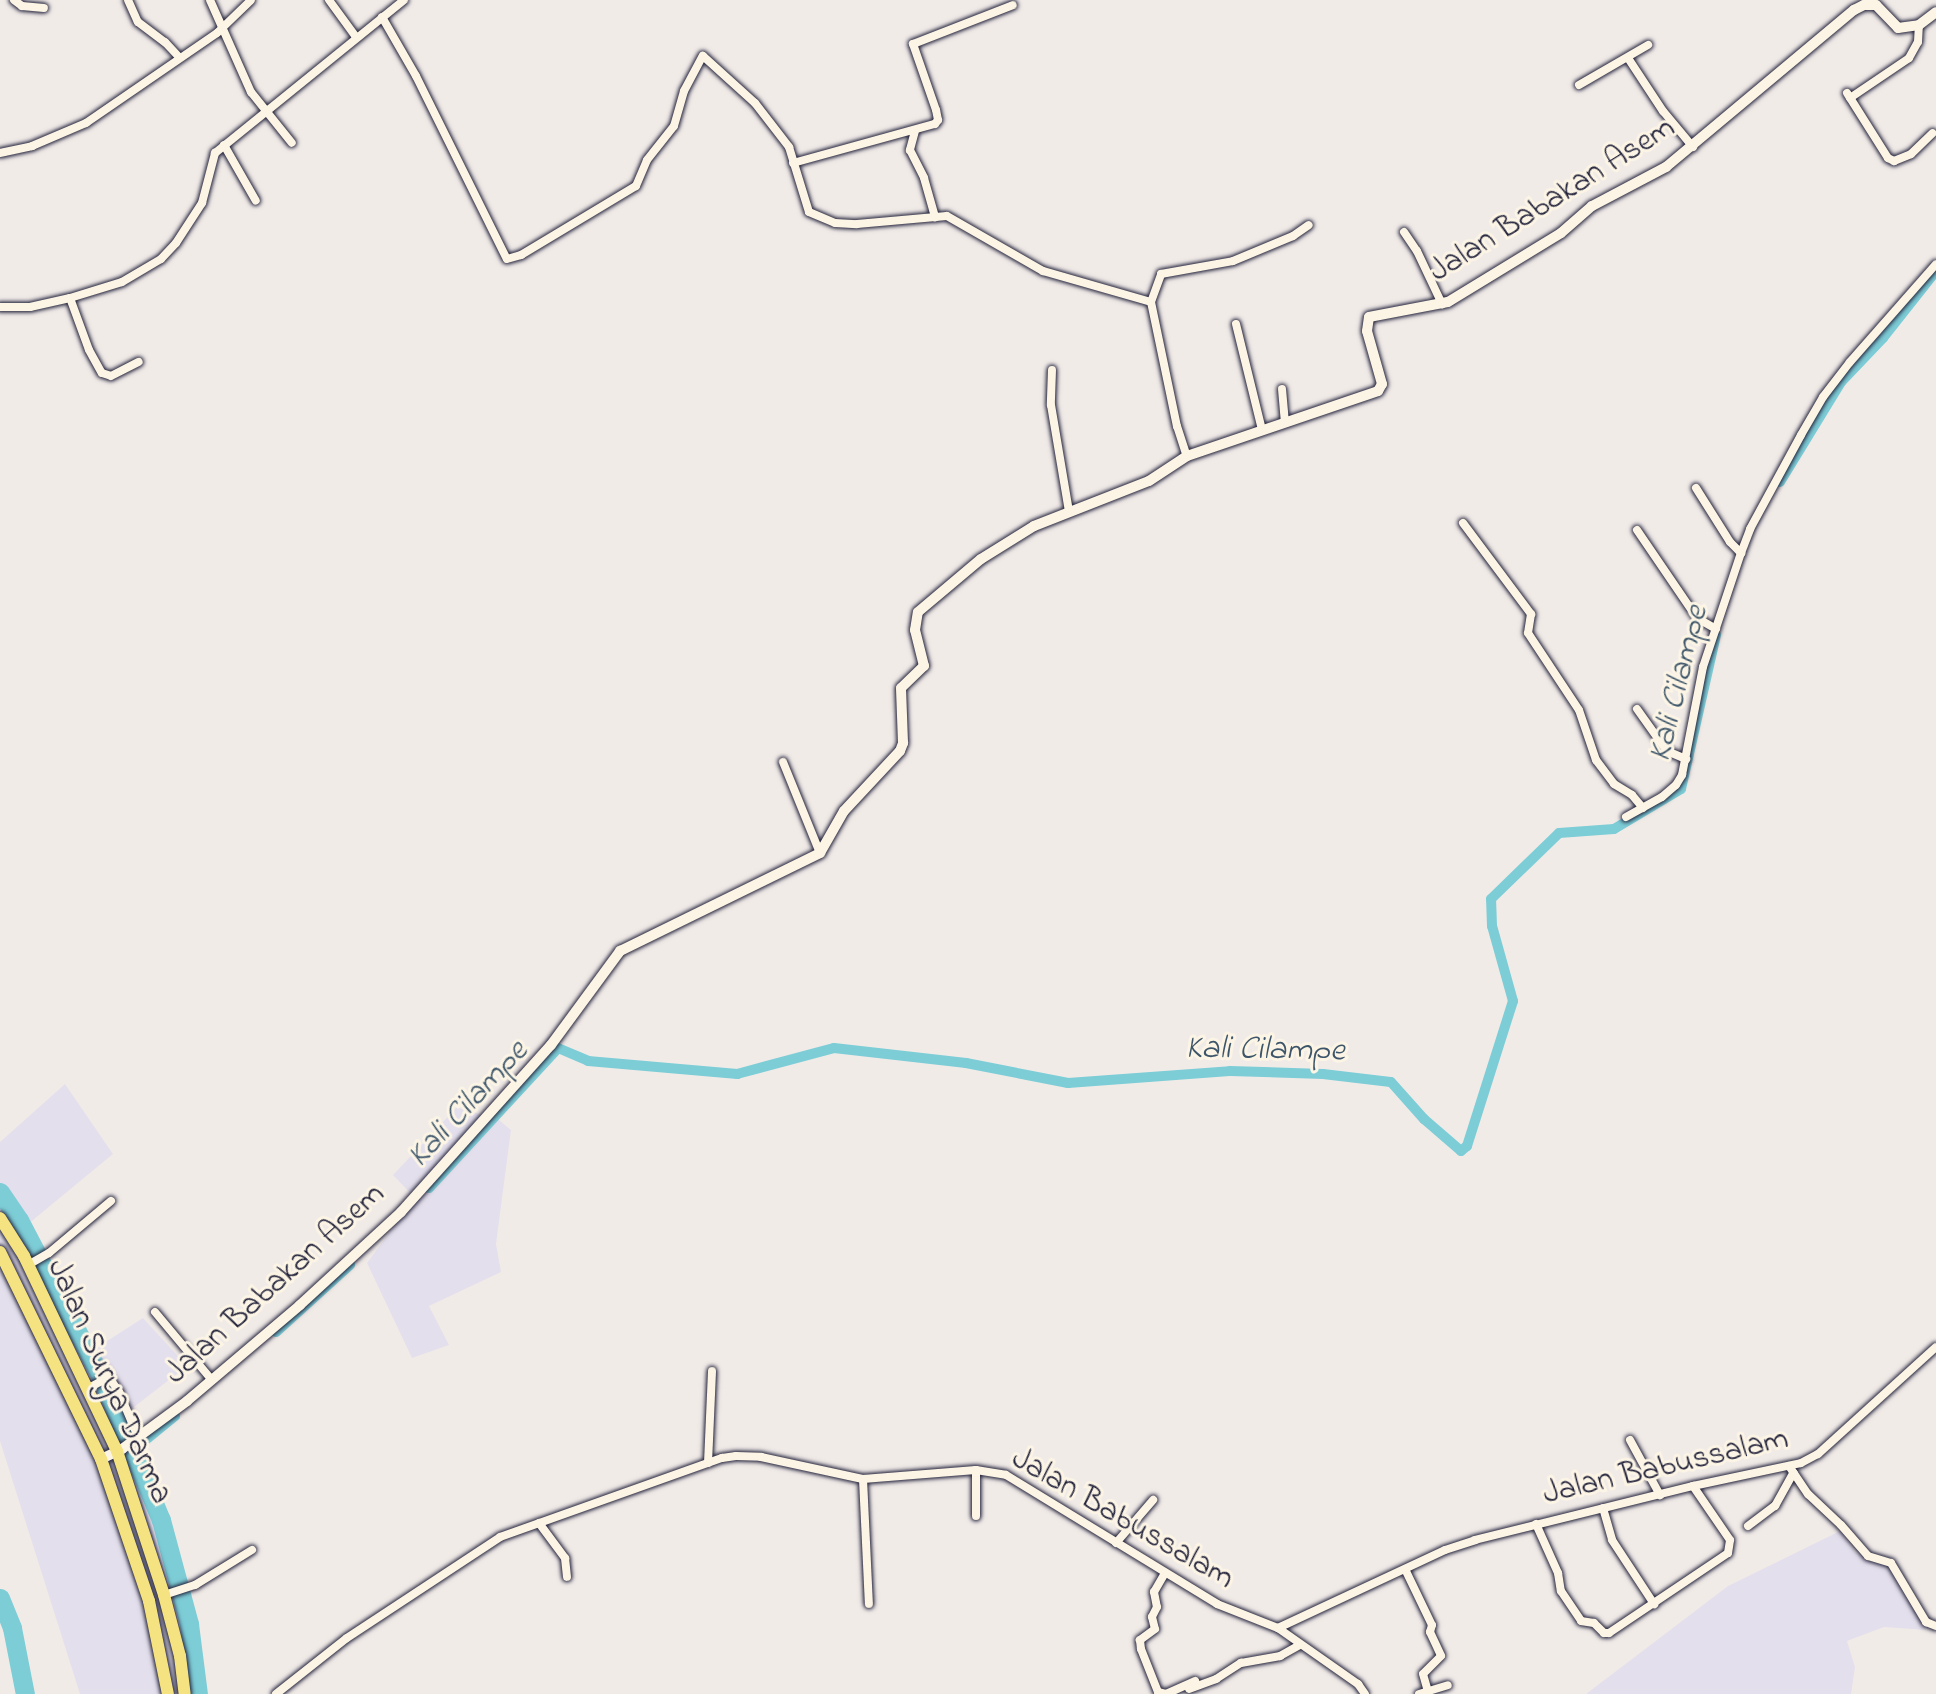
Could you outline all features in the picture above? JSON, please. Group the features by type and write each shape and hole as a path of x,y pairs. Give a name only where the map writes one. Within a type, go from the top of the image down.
{"main road":[{"name":"Jalan Surya Darma","path":"0,1219 30,1264 120,1450 166,1594 186,1694"},
{"name":"Jalan Surya Darma","path":"0,1252 101,1459 149,1601 168,1694"}],"street":[{"path":"14,0 22,6 44,8"},
{"path":"128,0 138,22 165,42 179,57"},
{"path":"210,0 251,92 292,143"},
{"path":"0,153 32,146 86,123 221,27 251,0"},
{"path":"328,0 356,37"},
{"path":"0,307 30,307 70,298 122,282 161,259 176,243 202,203 214,156 224,145 404,0"},
{"path":"793,163 935,124 938,117 913,44 1013,5"},
{"name":"Jalan Babakan Asem","path":"101,1459 138,1438 211,1379 300,1305 401,1212 551,1045 620,951 820,853 844,811 900,751 903,743 901,688 924,666 915,630 918,612 1006,541 1069,511 1149,481 1187,456 1381,389 1367,331 1369,317 1442,304 1547,242 1592,206 1643,181 1693,146 1854,10 1864,5 1876,5 1898,28 1919,25"},
{"path":"1933,133 1910,154 1894,161 1888,158 1849,95 1909,58 1918,42 1919,25 1936,12"},
{"path":"382,17 416,76 507,259 532,249 636,186 646,160 674,126 684,91 703,56 755,103 789,147 809,212 835,223 857,224 947,216 1043,271 1151,302"},
{"path":"1579,85 1647,45"},
{"path":"1628,58 1663,111 1693,146"},
{"path":"915,131 910,150 924,178 935,217"},
{"path":"224,145 256,201"},
{"path":"1187,456 1177,426 1151,302 1161,274 1233,261 1293,236 1308,225"},
{"path":"1404,232 1417,251 1442,304"},
{"path":"1626,817 1676,785 1686,760 1700,680 1750,529 1823,397 1936,264"},
{"path":"70,298 89,350 102,373 111,376 139,362"},
{"path":"1236,324 1262,430"},
{"path":"1052,370 1051,405 1069,511"},
{"path":"1282,389 1285,422"},
{"path":"1696,488 1730,541 1741,553"},
{"path":"1462,523 1531,614 1528,633 1579,710 1597,760 1614,784 1632,796 1643,808"},
{"path":"1637,530 1697,618 1716,629"},
{"path":"1637,709 1667,751 1686,760"},
{"path":"783,762 820,853"},
{"path":"30,1264 48,1253 110,1201"},
{"path":"155,1312 211,1379"},
{"name":"Jalan Babussalam","path":"276,1694 346,1638 489,1543 708,1463 736,1456 761,1457 863,1479 976,1470 1006,1475 1217,1604 1278,1628 1475,1540 1693,1486 1791,1469 1818,1454 1936,1347"},
{"path":"102,1366 107,1379 119,1392 138,1438"},
{"path":"708,1463 712,1371"},
{"path":"91,1388 107,1379"},
{"path":"1630,1440 1660,1494"},
{"path":"1748,1525 1774,1506 1791,1469"},
{"path":"1791,1469 1808,1494 1841,1525 1868,1556 1891,1563 1927,1622 1936,1626"},
{"path":"976,1470 976,1516"},
{"path":"863,1479 869,1604"},
{"path":"1536,1524 1558,1573 1561,1591 1582,1622 1594,1623 1605,1634 1724,1558 1731,1547 1730,1539 1693,1486"},
{"path":"1116,1543 1153,1500"},
{"path":"1603,1508 1612,1540 1654,1604"},
{"path":"540,1523 549,1540 565,1558 567,1577"},
{"path":"166,1594 184,1590 252,1550"},
{"path":"1405,1569 1432,1625 1431,1634 1441,1656 1423,1674 1423,1692 1448,1685"},
{"path":"1165,1573 1154,1592 1157,1606 1152,1617 1155,1629 1140,1640 1141,1649 1158,1692 1166,1694 1195,1681"},
{"path":"1278,1628 1358,1684 1365,1694"},
{"path":"1176,1694 1210,1681 1241,1663 1280,1656 1300,1644"}],"shaded area":[{"path":"65,1084 113,1154 27,1225 93,1350 143,1318 187,1366 125,1414 186,1576 204,1694 80,1694 0,1441 0,1142"},
{"path":"457,1107 499,1120 511,1130 496,1244 501,1272 429,1306 449,1345 412,1358 367,1263 415,1198 393,1175"},
{"path":"1840,1531 1855,1552 1871,1562 1887,1565 1926,1630 1884,1627 1847,1641 1855,1667 1851,1694 1586,1694 1728,1586"}],"waterway":[{"name":"Kali Cilampe","path":"1780,482 1841,382 1883,338 1936,271"},
{"name":"Kali Cilampe","path":"429,1188 558,1048 588,1061 737,1074 834,1048 966,1063 1068,1083 1230,1071 1323,1074 1391,1082 1424,1119 1461,1151 1467,1146 1513,1001 1492,926 1491,899 1559,833 1614,829 1681,789 1716,635"},
{"path":"0,1192 19,1220 102,1379 161,1520 189,1624 198,1694"},
{"name":"Kali Cilampe","path":"276,1332 350,1265"},
{"name":"Kali Cilampe","path":"131,1452 175,1416"},
{"path":"0,1598 12,1628 25,1694"}]}
